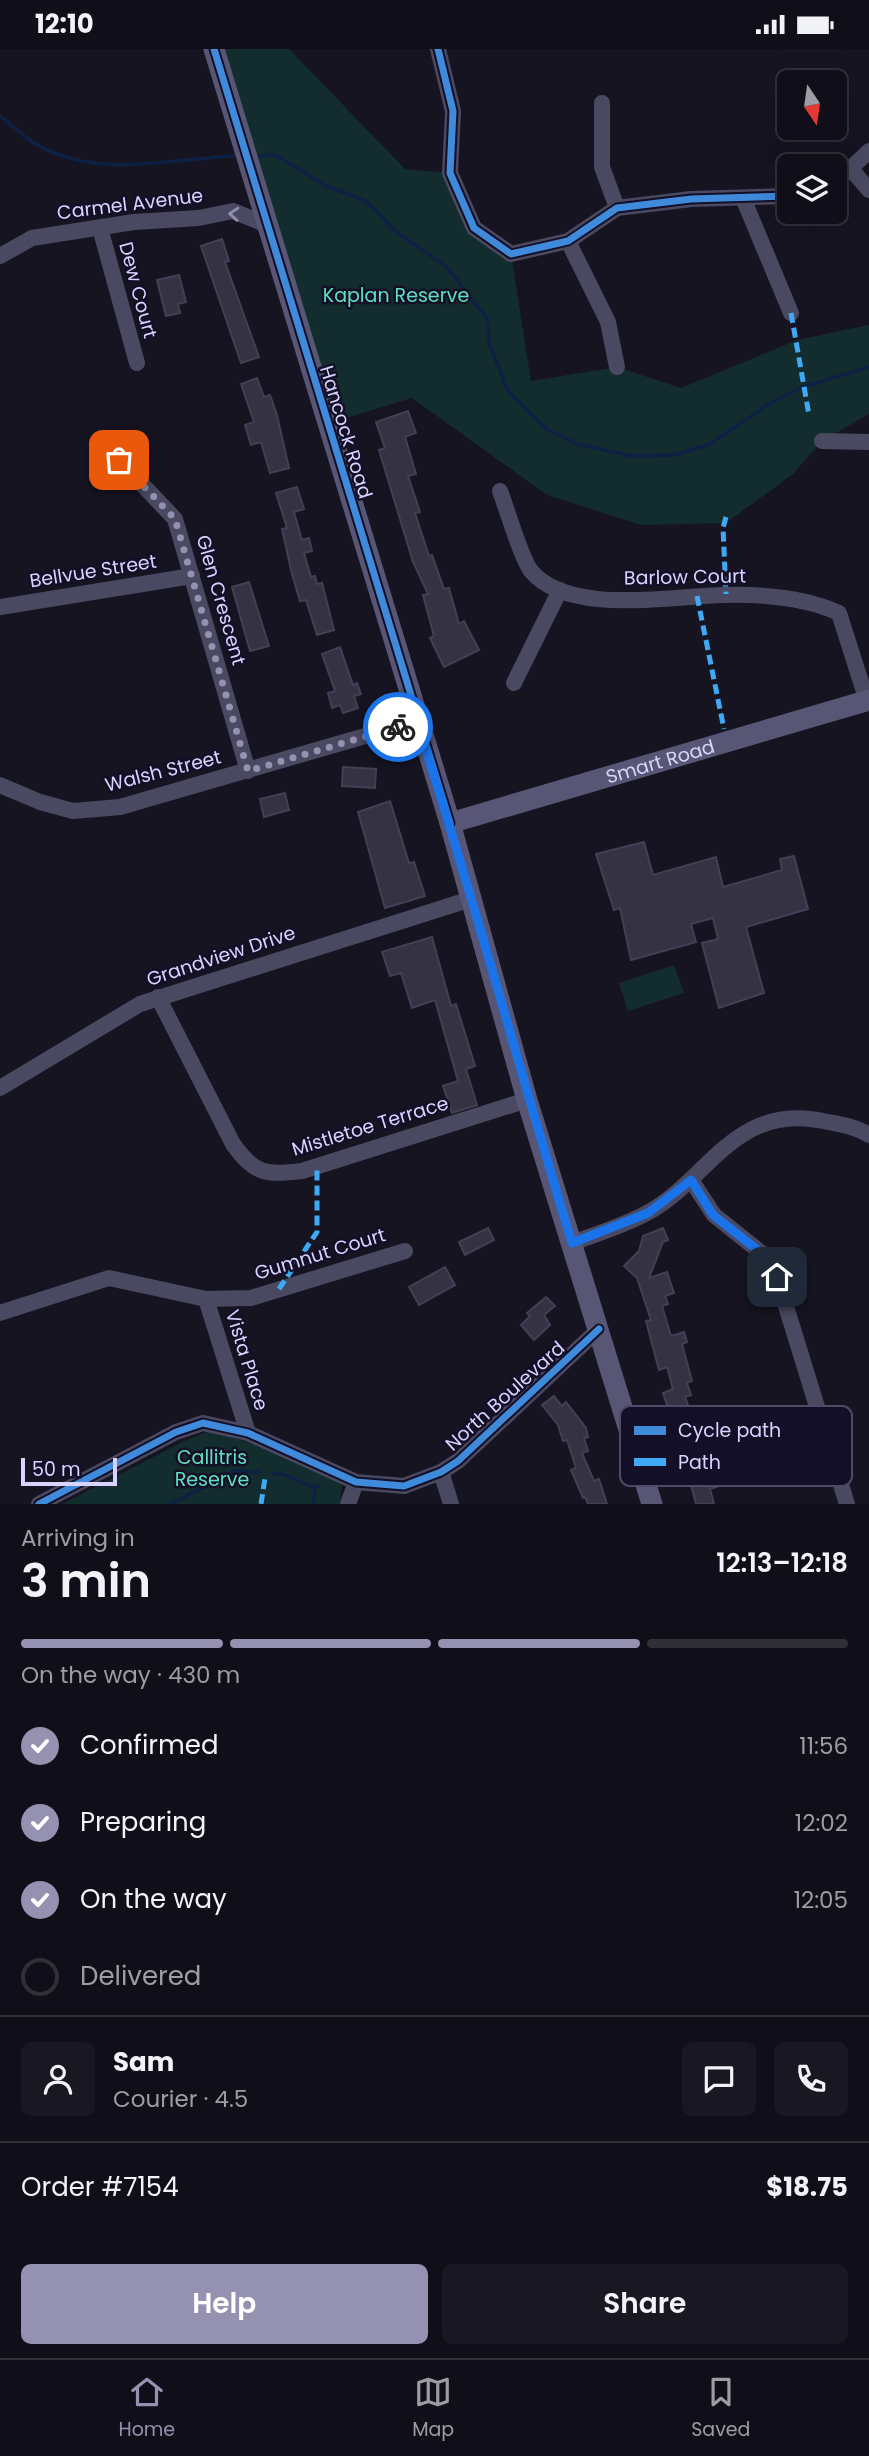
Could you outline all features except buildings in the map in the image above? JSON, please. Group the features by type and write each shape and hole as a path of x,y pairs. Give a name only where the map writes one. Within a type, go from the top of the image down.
{"main road":[{"name":"Hancock Road","path":"214,49 417,722 450,823 527,1100 622,1406"},
{"name":"Smart Road","path":"450,823 868,701"},
{"name":"Hancock Road","path":"647,1486 652,1504"}],"street":[{"path":"438,49 453,111 450,173 474,227 511,254 568,241 617,208 691,199 777,197"},
{"path":"603,103 602,167 617,208"},
{"path":"847,172 869,151"},
{"path":"851,169 869,190"},
{"path":"744,198 791,313"},
{"name":"Carmel Avenue","path":"0,255 32,238 199,218 233,211 267,225"},
{"name":"Dew Court","path":"100,228 137,363"},
{"path":"568,241 608,322 617,367"},
{"path":"822,441 869,442"},
{"name":"Glen Crescent","path":"119,460 175,519 248,771"},
{"name":"Barlow Court","path":"500,491 531,571 559,590 584,599 726,594 816,602 839,613 868,701"},
{"name":"Bellvue Street","path":"0,607 192,576"},
{"path":"514,683 559,590"},
{"name":"Walsh Street","path":"0,785 40,802 73,811 120,807 417,722"},
{"name":"Grandview Drive","path":"0,1088 113,1018 158,997 471,899"},
{"name":"Mistletoe Terrace","path":"158,997 233,1144 248,1165 270,1174 302,1171 527,1100"},
{"path":"572,1243 648,1213 691,1180 726,1143 763,1123 799,1117 856,1127 869,1135"},
{"path":"691,1180 713,1215 764,1255 777,1277 817,1406"},
{"name":"Gumnut Court","path":"0,1313 109,1278 206,1299 251,1298 405,1251"},
{"name":"Vista Place","path":"206,1299 248,1433"},
{"name":"North Boulevard","path":"39,1504 176,1432 204,1423 248,1433 356,1482 404,1486 441,1472 477,1445 599,1329"},
{"path":"441,1472 451,1504"},
{"path":"348,1504 356,1482"},
{"path":"842,1486 848,1504"}],"green space":[{"name":"Kaplan Reserve","path":"214,49 289,49 405,169 450,173 474,227 511,254 531,381 617,367 681,388 797,340 869,325 869,414 822,441 793,474 726,523 641,525 547,495 412,398 327,424"},
{"path":"674,965 684,993 628,1011 619,983"},
{"name":"Callitris Reserve","path":"211,1430 265,1448 342,1484 340,1504 62,1504 182,1442"}],"waterway":[{"path":"0,116 34,143 57,154 82,161 132,165 234,156"},
{"path":"258,156 276,155 324,185 366,201 395,231 447,267 488,320 489,343 508,391 546,429 577,444 632,456 676,455 710,444 772,402 800,388 869,367"},
{"path":"171,1504 235,1471 259,1472"},
{"path":"274,1474 283,1474 315,1488 318,1486"},
{"path":"313,1504 315,1489"}],"marked path":[{"path":"791,313 809,415"},
{"path":"726,517 723,528 726,594"},
{"path":"697,596 724,729"},
{"path":"279,1289 317,1232 317,1167"},
{"path":"261,1504 265,1478"}],"cycle path":[{"path":"214,49 450,823"},
{"path":"438,49 453,111 450,173 474,228 511,254 568,241 617,208 691,199 777,196"},
{"path":"39,1504 176,1432 203,1423 248,1433 356,1482 404,1486 441,1472 458,1461 599,1329"}],"way so far":[{"path":"119,460 175,519 248,771 398,727"}],"route":[{"path":"398,727 417,722 450,823 523,1086 572,1243 648,1213 691,1180 713,1215 764,1255 777,1277"}]}
